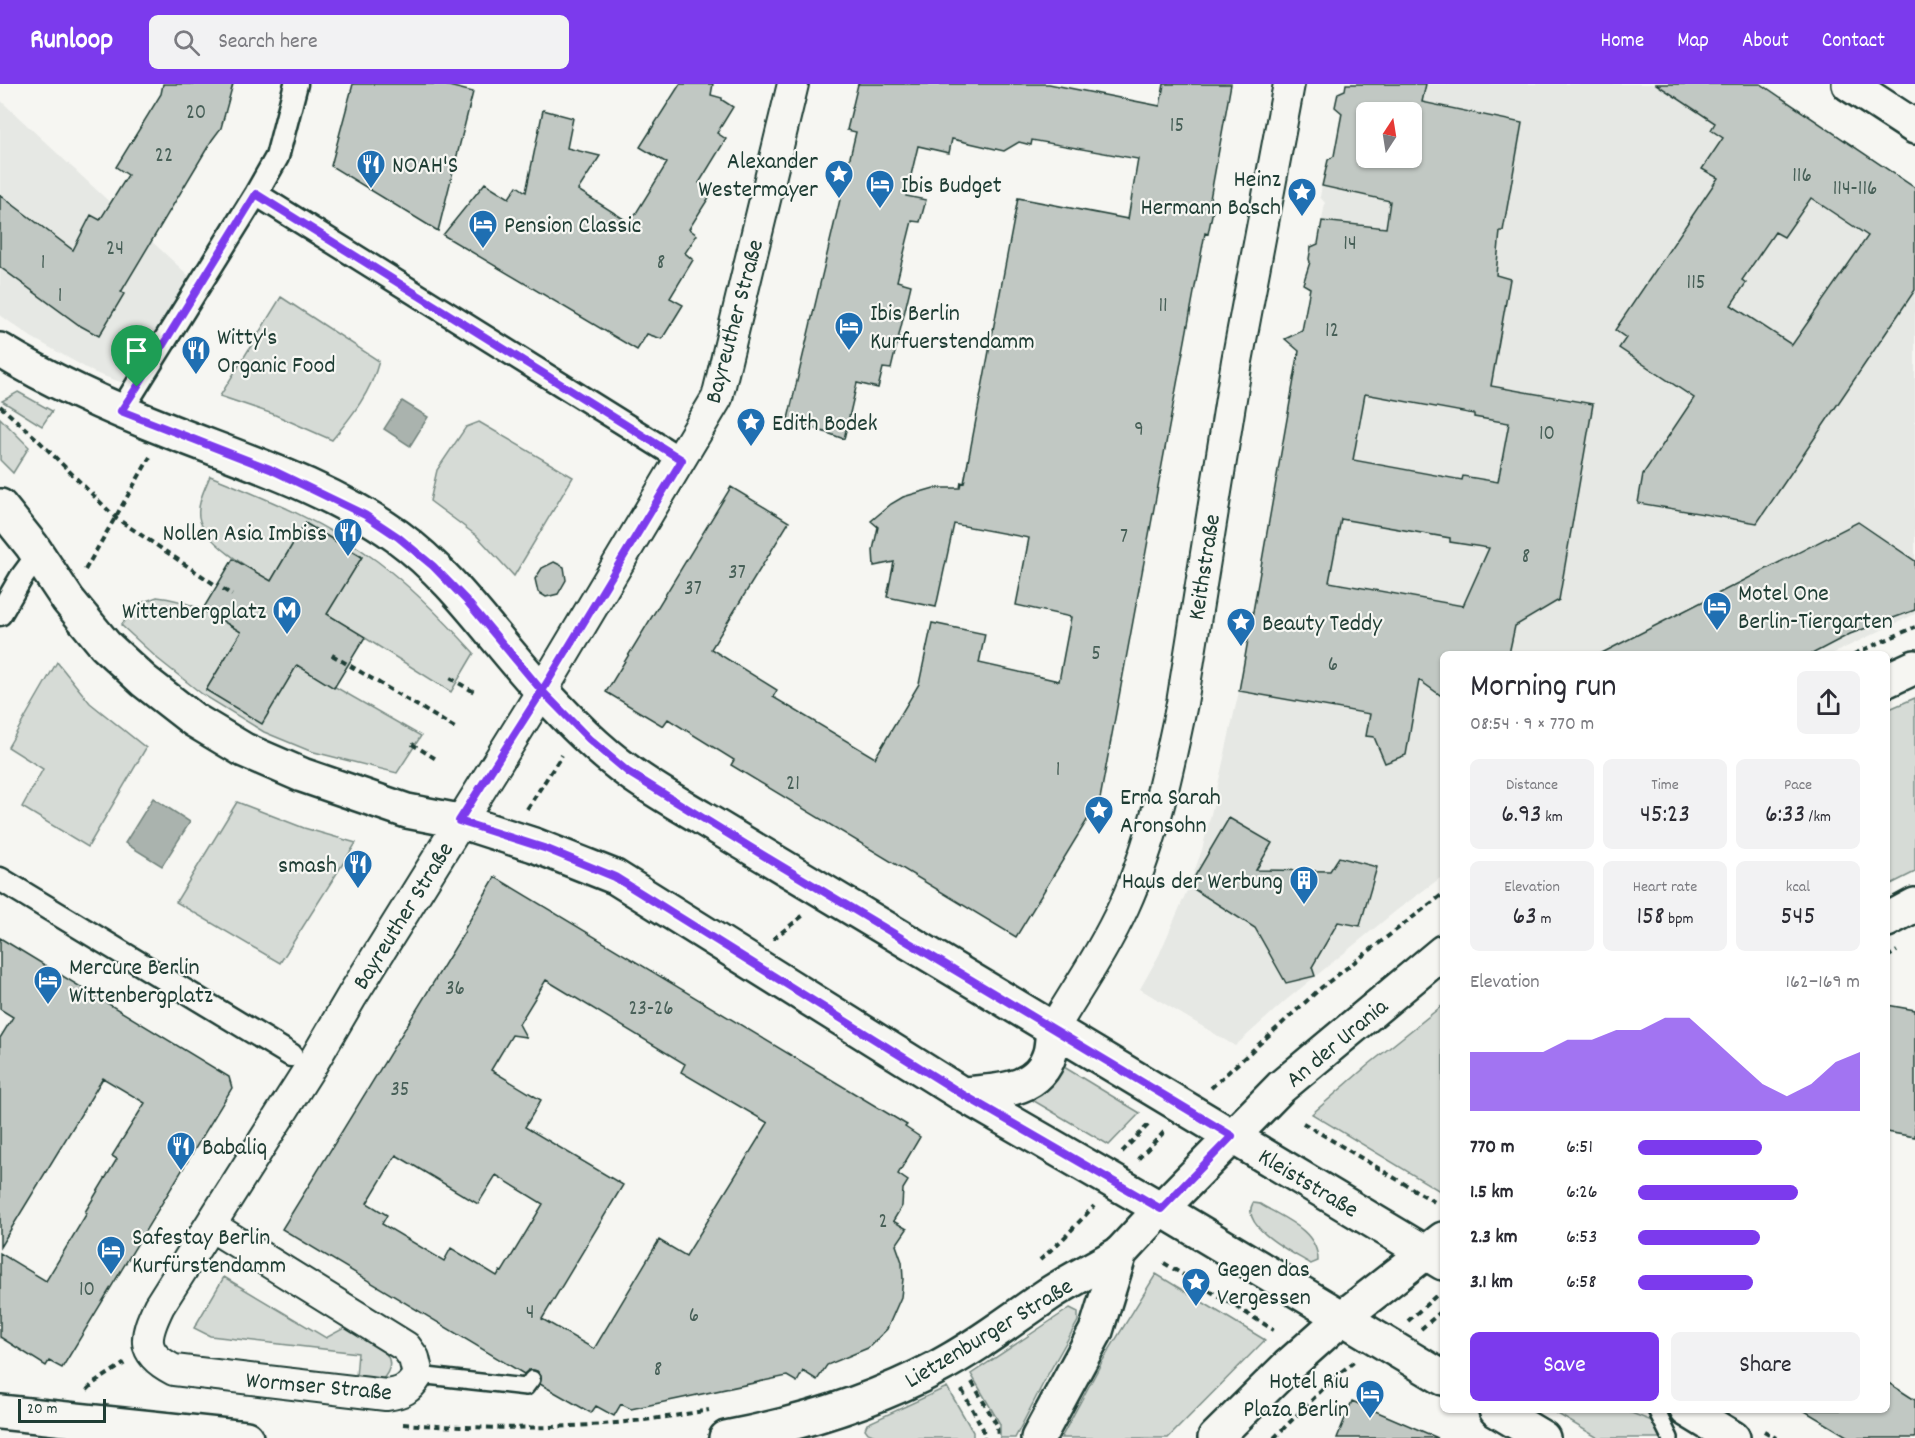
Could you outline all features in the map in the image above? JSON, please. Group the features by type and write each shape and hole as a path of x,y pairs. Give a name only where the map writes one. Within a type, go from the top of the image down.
{"main road":[{"path":"1849,84 1915,127"},
{"path":"0,350 27,366 121,411 270,469 365,515 398,537 433,566 466,600 542,691"},
{"path":"0,506 40,558 68,600 105,645 144,681 194,720 244,750 302,775 407,811 459,821 547,849 615,877 962,1094 1161,1209 1440,1376"},
{"path":"1890,679 1915,667"},
{"name":"Kleiststraße","path":"542,691 589,739 628,772 1232,1136 1437,1252"},
{"path":"1890,918 1915,905"},
{"name":"An der Urania","path":"1120,1253 1281,1087 1440,954"},
{"path":"962,1094 1012,1089 1023,1085 1038,1072 1045,1062 1049,1054 1053,1029"},
{"path":"1215,1438 1342,1317 1437,1252"},
{"path":"1038,1438 1096,1331 1120,1253"},
{"name":"Lietzenburger Straße","path":"726,1438 784,1426 861,1402 937,1368 1009,1324 1050,1293 1120,1253"},
{"path":"0,1412 246,1438"},
{"path":"1501,1413 1543,1438"},
{"path":"1692,1413 1733,1438"},
{"path":"784,1426 820,1438"}],"street":[{"path":"121,411 277,157 296,84"},
{"name":"Bayreuther Straße","path":"148,1348 147,1339 151,1323 159,1306 211,1226 301,1061 352,996 542,691 717,398 794,84"},
{"name":"Keithstraße","path":"1053,1029 1124,906 1149,838 1173,749 1237,361 1289,84"},
{"path":"256,194 682,460"},
{"path":"0,614 21,578 40,558"},
{"path":"0,879 301,1061"},
{"name":"Wormser Straße","path":"148,1348 159,1362 174,1370 386,1395 399,1394 410,1388 418,1375 414,1358 406,1347 211,1226"}],"lane":[{"path":"418,1375 526,1387 532,1379"},
{"path":"1658,1413 1670,1438"}],"path":[{"path":"0,406 36,438 116,518 217,586"},
{"path":"82,576 152,453"},
{"path":"223,589 232,595"},
{"path":"1861,651 1915,627"},
{"path":"332,655 455,728"},
{"path":"450,678 476,693"},
{"path":"412,744 436,759"},
{"path":"527,810 565,749"},
{"path":"1233,1067 1322,987 1440,896"},
{"path":"769,941 808,912"},
{"path":"1122,1153 1152,1120"},
{"path":"1303,1123 1438,1204"},
{"path":"1136,1161 1167,1129"},
{"path":"1164,1263 1274,1330"},
{"path":"1405,1323 1430,1302"},
{"path":"1418,1331 1440,1313"},
{"path":"90,1388 148,1348"},
{"path":"969,1375 997,1425 998,1438"},
{"path":"957,1382 983,1429 984,1438"},
{"path":"1274,1438 1325,1386"}],"shaded area":[{"path":"1346,84 1761,84 1915,188 1915,614 1838,651 1440,651 1440,878 1285,1001 1235,1046 1140,989 1159,955 1202,850 1239,691 1299,351 1294,347 1295,335 1302,331 1310,288 1304,284 1305,278 1307,273 1314,268 1309,259 1311,247 1318,244 1325,203 1320,197 1322,185 1329,179 1325,174 1328,160 1334,156 1341,113 1335,107 1338,93 1345,90"},
{"path":"0,100 190,277 126,384 95,373 31,337 0,315"},
{"path":"281,297 379,361 366,393 354,413 332,440 273,414 220,396"},
{"path":"18,392 52,411 42,426 2,401"},
{"path":"402,401 428,417 410,446 384,429"},
{"path":"0,418 29,447 13,473 0,460"},
{"path":"479,422 573,477 514,576 477,536 430,501 437,470 466,427"},
{"path":"210,476 317,523 358,547 416,593 474,653 451,692 327,614 362,556 305,523 271,581 218,545 202,526 199,517 200,501"},
{"path":"157,597 190,605 211,614 241,632 206,690 262,723 297,665 421,736 397,773 310,751 264,732 202,694 158,659 121,625 141,603"},
{"path":"57,662 90,703 146,748 88,847 22,807 43,769 8,747"},
{"path":"1915,698 1915,872 1890,884 1890,709"},
{"path":"153,798 190,822 162,866 125,843"},
{"path":"237,802 304,828 356,843 280,963 176,902"},
{"path":"1440,1007 1440,1191 1312,1114 1368,1065"},
{"path":"1059,1064 1140,1113 1109,1145 1029,1098"},
{"path":"1253,1203 1260,1204 1279,1214 1306,1233 1316,1250 1318,1261 1311,1264 1271,1239 1254,1221 1251,1212"},
{"path":"1156,1274 1265,1340 1168,1438 1061,1438 1103,1360"},
{"path":"224,1277 326,1338 346,1327 373,1342 387,1355 390,1363 388,1371 381,1381 356,1377 358,1353 210,1336 194,1328"},
{"path":"1070,1308 1078,1312 1078,1321 1015,1438 1000,1438 1000,1424 971,1374"},
{"path":"947,1387 973,1432 973,1438 880,1438 868,1433 865,1429 867,1424"},
{"path":"1556,1413 1632,1413 1652,1421 1660,1438 1598,1438"}],"building":[{"path":"163,84 233,84 221,128 121,292 124,294 99,336 79,325 0,267 0,195 73,250 91,215 100,220 128,175 116,167 161,94"},
{"path":"353,84 441,84 473,92 438,231 331,166"},
{"path":"680,84 713,84 711,95 722,98 733,107 717,133 726,139 699,183 713,191 689,229 697,235 685,253 693,260 670,298 683,305 662,339 647,334 637,350 443,235 485,183 509,198 517,186 526,192 543,110 573,118 567,148 600,156 578,190 630,223 667,163 640,147"},
{"path":"858,84 1049,84 1160,106 1164,84 1231,84 1208,210 1213,210 1208,234 1205,233 1100,799 1016,937 731,765 734,760 668,719 663,726 606,692 731,487 789,522 711,649 777,690 773,697 875,758 919,684 932,623 985,634 979,663 1059,681 1071,617 1016,605 1029,538 954,524 936,607 887,597 894,562 874,566 873,550 878,527 871,521 903,497 934,488 960,488 961,482 964,483 1018,198 1128,219 1138,159 1032,140 1031,145 1019,142 1004,151 952,139 949,153 918,146 906,196 926,200 920,222 912,221 897,281 911,285 891,369 883,368 878,388 857,383 844,439 788,419 856,132 847,130"},
{"path":"1346,84 1426,84 1422,102 1522,123 1503,231 1500,231 1496,275 1510,279 1491,386 1593,404 1559,600 1515,626 1510,651 1440,651 1440,695 1419,680 1406,755 1385,763 1374,737 1366,736 1370,714 1239,691 1299,351 1285,339 1302,331 1310,288 1303,284 1310,262 1311,247 1318,244 1322,221 1386,228 1390,201 1322,186 1328,160 1334,156 1342,113 1335,107 1338,93 1345,90","holes":["1365,394 1474,414 1474,417 1509,423 1498,482 1463,476 1462,480 1353,460","1341,519 1450,538 1450,542 1489,548 1463,606 1329,582"]},
{"path":"1656,84 1761,84 1915,188 1915,290 1757,523 1638,503 1643,474 1694,398 1619,348 1626,338 1615,330 1718,178 1702,169 1723,138 1711,130 1715,123","holes":["1811,198 1868,236 1792,345 1731,305 1746,283 1742,280 1775,232 1784,237"]},
{"path":"1858,522 1915,561 1915,610 1850,634 1818,651 1606,651"},
{"path":"305,523 362,557 327,614 365,637 334,688 297,665 262,724 206,690 241,632 203,609 233,559 271,581"},
{"path":"554,562 564,567 566,580 558,594 546,597 538,592 535,579 542,568"},
{"name":"Haus der Werbung","path":"1229,818 1272,843 1256,870 1330,871 1339,857 1377,867 1360,926 1338,922 1312,967 1315,976 1286,983 1255,928 1189,886"},
{"path":"495,877 907,1125 905,1127 920,1137 898,1174 908,1181 903,1189 902,1206 893,1221 907,1229 896,1245 902,1262 903,1279 901,1297 887,1329 868,1348 827,1365 817,1380 803,1371 797,1382 787,1376 631,1409 621,1404 614,1416 596,1406 591,1413 540,1384 541,1376 537,1371 529,1370 524,1374 282,1229","holes":["546,980 685,1064 681,1072 768,1123 686,1256 659,1240 594,1349 542,1319 623,1185 525,1127 541,1100 491,1070 512,1035 526,1037 519,1024","396,1155 478,1204 496,1175 543,1204 502,1272 500,1271 497,1276 451,1248 444,1261 382,1224 387,1215 367,1203"]},
{"path":"0,938 229,1077 232,1088 62,1368 49,1361 46,1366 0,1337 0,1253 46,1281 117,1159 112,1156 145,1103 103,1078 0,1247 0,1038 13,1017 0,1009"},
{"path":"1890,1006 1915,1010 1915,1137 1890,1133"},
{"path":"1890,1384 1915,1400 1915,1438 1850,1438 1808,1413 1890,1413"},
{"name":"Hotel Riu Plaza Berlin","path":"1352,1401 1438,1438 1337,1438"}],"place":[{"name":"NOAH'S","path":"371,190"},
{"name":"Alexander Westermayer","path":"839,200"},
{"name":"Ibis Budget","path":"880,210"},
{"name":"Heinz Hermann Basch","path":"1302,218"},
{"name":"Pension Classic","path":"483,250"},
{"name":"Ibis Berlin Kurfuerstendamm","path":"849,352"},
{"name":"Witty's Organic Food","path":"196,376"},
{"name":"Edith Bodek","path":"751,448"},
{"name":"Nollen Asia Imbiss","path":"348,558"},
{"name":"Motel One Berlin-Tiergarten","path":"1717,632"},
{"name":"Wittenbergplatz","path":"287,636"},
{"name":"Beauty Teddy","path":"1241,648"},
{"name":"Erna Sarah Aronsohn","path":"1099,836"},
{"name":"smash","path":"358,890"},
{"name":"Haus der Werbung","path":"1304,906"},
{"name":"Mercure Berlin Wittenbergplatz","path":"48,1006"},
{"name":"Babaliq","path":"181,1172"},
{"name":"Safestay Berlin Kurfürstendamm","path":"111,1276"},
{"name":"Gegen das Vergessen","path":"1196,1308"},
{"name":"Hotel Riu Plaza Berlin","path":"1370,1420"}],"route":[{"path":"137,387 121,411 270,469 365,515 398,537 433,566 466,600 542,691 589,739 628,772 1232,1136 1161,1209 962,1094 615,877 547,849 459,821 542,691 682,460 256,194 137,387"}]}
